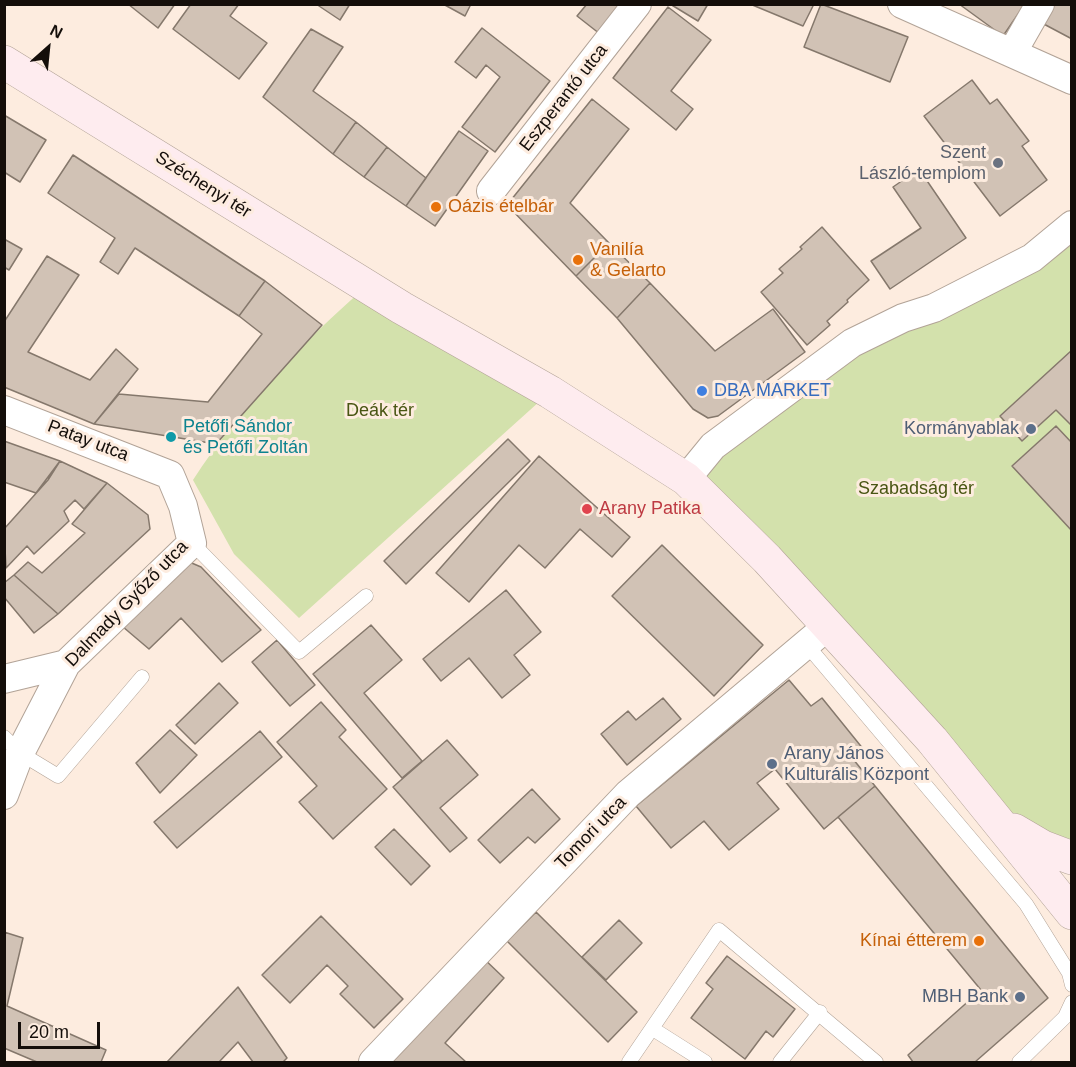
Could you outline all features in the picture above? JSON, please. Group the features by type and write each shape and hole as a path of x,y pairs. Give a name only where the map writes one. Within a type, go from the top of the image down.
{"main road":[{"name":"Széchenyi tér","path":"4,62 402,308 550,392 686,479"},
{"path":"686,479 730,521 818,635 932,740 1071,913"},
{"path":"991,816 1043,847 1071,858"}],"street":[{"name":"Eszperantó utca","path":"491,191 637,4"},
{"path":"1012,53 1040,4"},
{"path":"918,7 1071,80"},
{"path":"686,479 713,446 852,343 903,318 934,308 1032,258 1071,225"},
{"name":"Patay utca","path":"4,410 170,475"},
{"name":"Dalmady Győző utca","path":"4,795 12,745 66,664 192,543 183,506 170,475"},
{"name":"Tomori utca","path":"373,1062 628,794 818,635"},
{"path":"4,679 66,664"}],"lane":[{"path":"192,543 299,652 366,596"},
{"path":"818,635 1026,904 1069,973 1071,985"},
{"path":"12,745 58,776 142,677"},
{"path":"629,1062 719,930 820,1012 876,1062"},
{"path":"1019,1062 1065,1017 1071,1002"},
{"path":"780,1062 820,1012"},
{"path":"653,1029 705,1062"}],"green space":[{"name":"Szabadság tér","path":"1071,225 1071,858 1043,847 686,479 852,343"},
{"name":"Deák tér","path":"367,286 550,392 299,618 234,554 193,480 231,427 273,377"}],"building":[{"path":"128,4 175,4 158,28"},
{"path":"191,4 239,4 230,16 267,43 239,79 173,29"},
{"path":"316,4 350,4 340,20"},
{"path":"443,4 471,4 465,16"},
{"path":"587,4 623,4 600,34 577,16"},
{"path":"670,4 708,4 698,21"},
{"path":"750,4 814,4 803,26"},
{"path":"821,4 908,37 890,82 804,47"},
{"path":"959,4 1025,4 1003,36"},
{"path":"1048,4 1072,4 1072,39 1040,22"},
{"path":"668,7 711,40 671,91 693,109 676,130 613,78"},
{"path":"482,28 550,81 495,152 462,127 500,77 486,65 476,78 455,62"},
{"path":"311,29 343,47 313,91 356,122 333,154 263,97"},
{"name":"Szent László-templom","path":"972,80 990,104 997,99 1029,141 1022,146 1047,180 1000,216 924,116"},
{"path":"592,99 629,129 570,203 609,243 576,276 507,205"},
{"path":"4,115 46,140 20,182 4,172"},
{"path":"356,122 387,147 364,177 333,154"},
{"path":"459,131 488,151 435,226 406,206"},
{"path":"387,147 426,178 406,206 364,177"},
{"path":"73,155 265,281 239,316 135,248 118,274 100,262 115,238 48,193"},
{"path":"919,169 966,238 890,289 871,261 921,228 893,187"},
{"path":"822,227 869,280 827,321 830,325 807,345 761,292 783,273 779,269"},
{"path":"4,239 22,249 9,270 4,267"},
{"path":"609,243 650,283 617,318 576,276"},
{"path":"47,256 79,275 28,352 90,380 116,349 138,369 94,424 4,387 4,322"},
{"path":"265,281 322,325 216,444 94,424 119,394 208,402 262,334 239,316"},
{"path":"650,283 715,351 773,309 805,352 718,416 708,418 693,409 617,318"},
{"path":"1072,350 1072,426 1056,410 1022,441 1000,416"},
{"path":"1056,426 1072,443 1072,531 1012,466"},
{"path":"508,439 530,461 406,584 384,561"},
{"path":"4,441 60,461 36,493 4,482"},
{"path":"539,456 630,537 612,557 580,529 545,568 519,545 469,602 436,573"},
{"path":"60,461 107,483 84,509 75,500 64,511 69,521 34,554 27,546 6,568 4,529 48,480"},
{"path":"107,483 148,515 150,529 58,614 14,575 28,562 42,573 85,533 72,524"},
{"path":"662,545 763,645 714,696 612,596"},
{"path":"180,558 201,567 261,630 222,662 181,618 149,649 116,621"},
{"path":"14,575 58,614 34,633 4,597 4,583"},
{"path":"506,590 541,632 514,655 530,675 502,698 469,658 441,681 423,659"},
{"path":"371,625 402,660 364,693 422,761 402,778 313,674"},
{"path":"277,640 315,685 290,706 252,662"},
{"name":"Arany János Kulturális Központ","path":"789,680 811,706 822,698 864,750 853,759 875,786 824,829 775,769 757,783 779,809 729,850 704,821 671,848 636,806"},
{"path":"219,683 238,703 195,744 176,725"},
{"path":"663,698 681,719 627,765 601,734 628,711 636,720"},
{"path":"321,702 346,730 339,737 387,789 333,839 299,802 317,786 277,742"},
{"path":"170,730 197,755 160,793 136,763"},
{"path":"260,731 282,757 177,848 154,822"},
{"path":"447,740 478,775 440,808 467,838 450,852 393,787"},
{"path":"875,786 1048,998 975,1062 913,1062 908,1055 981,990 838,817"},
{"path":"532,789 560,819 535,843 528,837 500,863 478,840"},
{"path":"394,829 430,866 411,885 375,847"},
{"path":"536,912 637,1012 608,1042 507,941"},
{"path":"321,916 403,999 374,1028 340,994 348,986 327,965 290,1003 262,975"},
{"path":"619,920 642,943 606,980 582,957"},
{"path":"4,932 23,938 7,1006 106,1050 101,1062 37,1062 4,1048"},
{"path":"480,955 504,978 445,1043 466,1062 381,1062"},
{"path":"727,956 795,1009 773,1037 766,1031 745,1059 691,1018 713,989 706,983"},
{"path":"238,987 287,1058 283,1062 253,1062 238,1042 219,1062 167,1062"}],"place":[{"name":"Szent László-templom","path":"998,163"},
{"name":"Oázis ételbár","path":"436,207"},
{"name":"Vanilía & Gelarto","path":"578,260"},
{"name":"DBA MARKET","path":"702,391"},
{"name":"Kormányablak","path":"1031,429"},
{"name":"Petőfi Sándor és Petőfi Zoltán","path":"171,437"},
{"name":"Arany Patika","path":"587,509"},
{"name":"Arany János Kulturális Központ","path":"772,764"},
{"name":"Kínai étterem","path":"979,941"},
{"name":"MBH Bank","path":"1020,997"}]}
